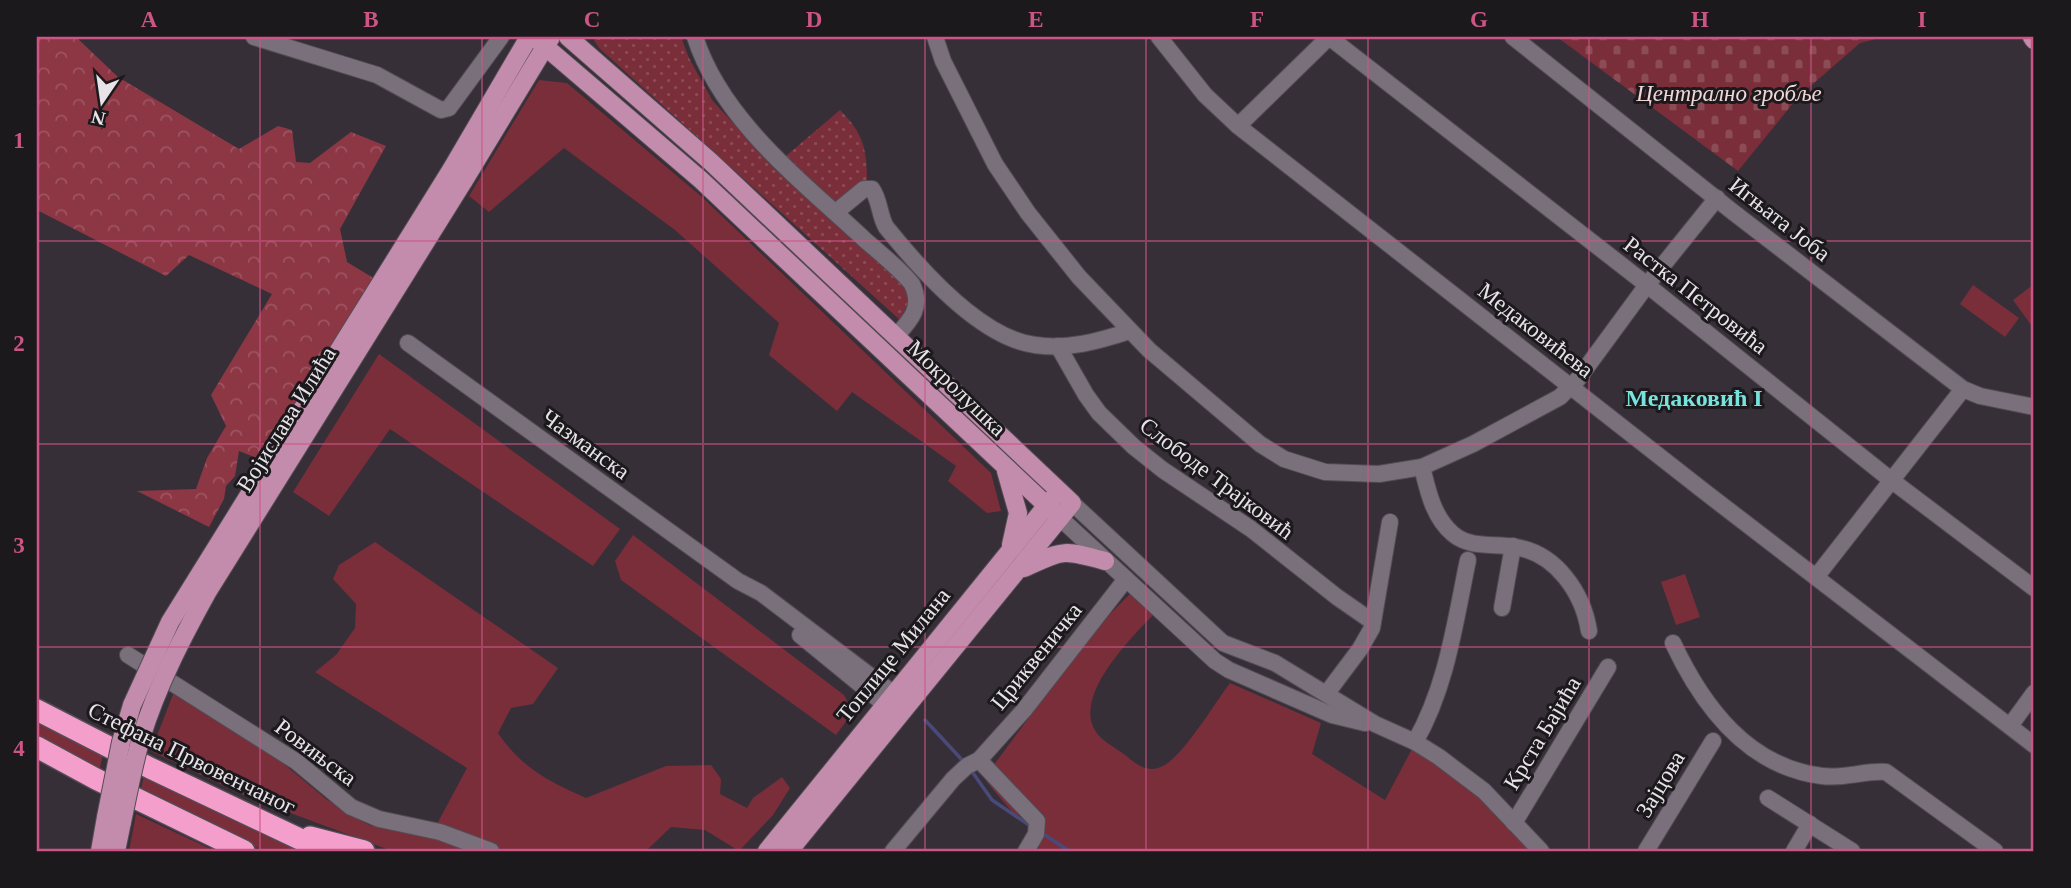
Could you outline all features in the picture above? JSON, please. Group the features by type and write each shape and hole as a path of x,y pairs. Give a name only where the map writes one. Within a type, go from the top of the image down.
{"highway":[{"name":"Стефана Првовенчаног","path":"37,710 325,851"},
{"path":"37,747 96,779 244,851"},
{"path":"274,828 364,851"}],"main road":[{"name":"Мокролушка","path":"568,37 711,162 1066,497"},
{"name":"Мокролушка","path":"540,39 731,207 1053,512"},
{"name":"Војислава Илића","path":"116,851 107,831 118,754 132,705 170,622 457,176 540,39"},
{"path":"1004,467 1018,513 1016,532 1009,552"},
{"name":"Топлице Милана","path":"789,851 1009,552 1066,497"},
{"name":"Топлице Милана","path":"769,851 1017,571 1053,512"},
{"path":"1017,571 1058,552 1071,552 1105,561"},
{"path":"90,851 107,831"}],"street":[{"path":"254,37 288,42 377,75 441,110 449,108 501,37"},
{"name":"Мокролушка","path":"695,37 713,80 743,119 802,183 914,288 917,299 915,312 896,336"},
{"path":"935,37 943,61 1002,174 1028,213 1079,277 1130,331 1260,444 1284,459 1325,472 1379,474 1422,467 1486,438 1560,397 1571,387 1647,285 1717,198"},
{"name":"Медаковићева","path":"1160,37 1205,95 1238,126 2034,745"},
{"path":"1238,126 1329,37"},
{"name":"Растка Петровића","path":"1329,37 1891,480 2034,589"},
{"name":"Игњата Јоба","path":"1513,37 1963,389 1980,396 2034,407"},
{"path":"836,212 864,189 872,189 886,227 930,278 963,308 1016,341 1058,346 1093,343 1130,331"},
{"name":"Чазманска","path":"408,343 738,581 761,593 896,705"},
{"name":"Слободе Трајковић","path":"1058,346 1099,413 1134,447 1173,477 1251,529 1373,622"},
{"path":"1816,577 1963,389"},
{"path":"1422,467 1436,513 1453,534 1461,540 1482,545 1513,546 1540,556 1564,575 1580,599 1588,631"},
{"name":"Мокролушка","path":"1066,497 1223,643 1275,663 1375,724 1439,757 1470,780 1541,851"},
{"name":"Мокролушка","path":"1053,512 1205,653 1229,670 1332,715 1375,724"},
{"path":"1327,693 1360,649 1373,622 1390,522"},
{"path":"1502,608 1513,546"},
{"path":"1415,743 1446,667 1468,560"},
{"name":"Цриквеничка","path":"893,851 953,779 967,766 979,760 1024,710 1126,579"},
{"path":"1673,643 1721,721 1760,755 1789,768 1823,776 1886,772 1995,851"},
{"name":"Ровињска","path":"128,655 297,762 333,795 366,816 440,832 491,851"},
{"name":"Крста Бајића","path":"1514,822 1608,667"},
{"path":"2010,726 2034,692"},
{"name":"Зајцова","path":"1646,851 1713,741"},
{"path":"979,760 1037,821 1036,834 1026,851"},
{"path":"1768,798 1852,851"},
{"path":"1794,851 1810,824"}],"green space":[{"path":"37,37 76,37 118,77 239,149 278,126 292,130 296,162 310,163 351,132 386,146 340,229 347,262 375,279 262,460 239,451 235,476 226,486 224,499 209,527 137,491 196,489 207,458 226,426 211,395 272,294 189,255 166,276 37,210"},
{"path":"592,37 681,37 712,100 773,167 840,110 854,127 862,143 867,182 830,212 896,275 908,301 900,320 599,48"},
{"name":"Централно гробље","path":"1557,37 1884,37 1860,43 1798,97 1738,171"},
{"path":"539,80 567,83 702,197 991,473 1001,511 987,513 948,481 956,466 852,392 837,411 769,355 779,323 675,230 564,148 489,212 469,196"},
{"path":"2034,284 2034,329 2013,300"},
{"path":"1973,285 2019,318 2005,337 1960,304"},
{"path":"379,354 620,529 593,566 390,429 329,516 293,492"},
{"path":"633,535 844,695 853,712 836,735 621,580 615,561"},
{"path":"375,542 558,668 533,704 511,708 498,733 517,756 537,772 586,798 666,766 711,765 721,779 720,794 747,808 753,798 782,777 790,788 773,815 739,851 705,830 671,827 646,851 506,851 437,824 467,768 315,672 336,655 355,628 356,604 333,579 339,565"},
{"path":"1685,574 1700,617 1676,625 1661,582"},
{"path":"1130,594 1153,615 1107,669 1097,686 1091,718 1096,732 1105,741 1138,765 1152,769 1171,760 1189,740 1230,683 1321,723 1312,754 1385,800 1413,747 1477,795 1532,851 1038,851 1043,826 1013,813 986,781 993,766 1094,630"},
{"path":"174,692 284,764 326,799 352,816 369,825 424,834 472,851 392,851 243,795 151,751"},
{"path":"37,719 103,753 99,773 37,738"},
{"path":"144,776 301,851 264,851 140,792"},
{"path":"136,814 215,851 129,851"}],"waterway":[{"path":"925,720 964,762"},
{"path":"973,773 992,800 1032,827"},
{"path":"1042,833 1069,851"}],"district":[{"name":"Медаковић I","path":"1694,398"}]}
